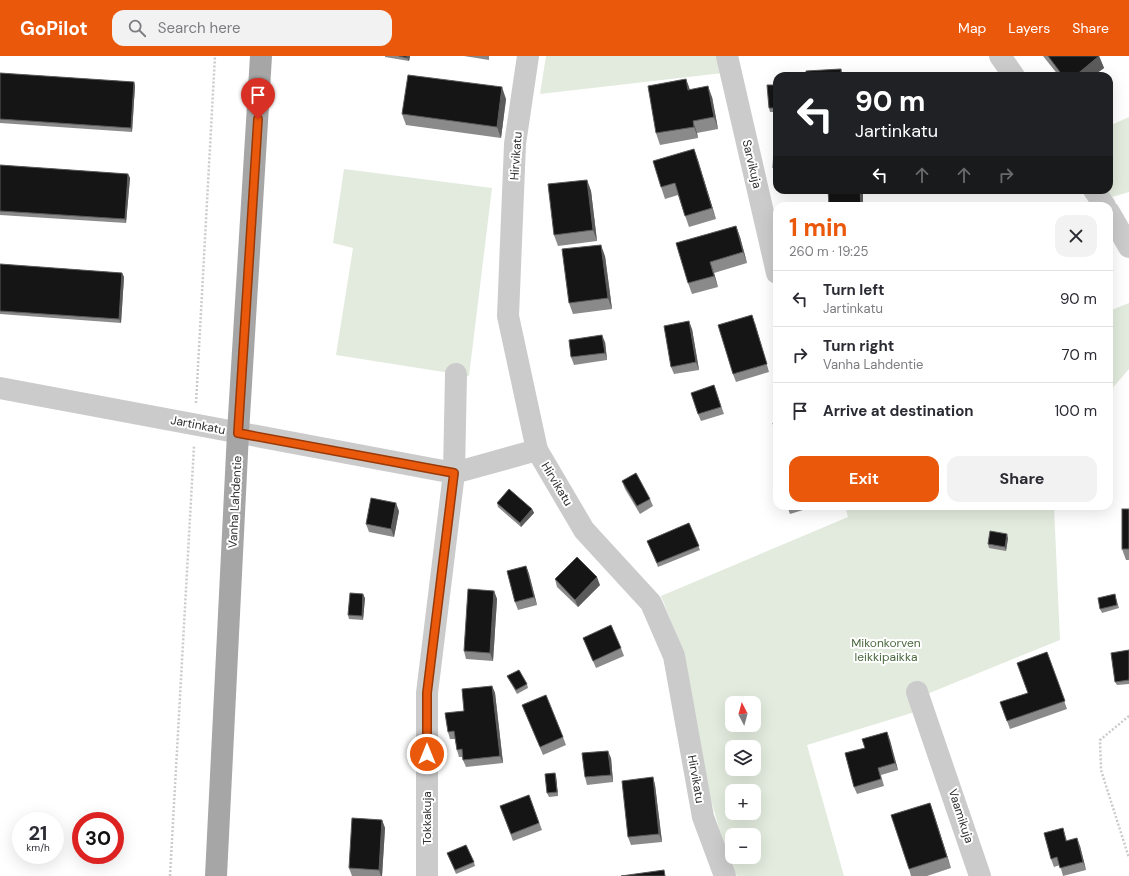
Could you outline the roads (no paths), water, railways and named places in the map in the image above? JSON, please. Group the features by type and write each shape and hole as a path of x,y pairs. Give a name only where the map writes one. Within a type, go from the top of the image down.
{"main road":[{"name":"Vanha Lahdentie","path":"216,876 238,433 261,56"}],"street":[{"name":"Hirvikatu","path":"528,56 515,144 508,316 537,450 584,530 651,603 674,656 703,817 725,876"},
{"name":"Sarvikuja","path":"727,56 773,256"},
{"path":"1000,56 1011,72"},
{"path":"1113,219 1129,247"},
{"name":"Tokkakuja","path":"427,876 427,693 454,473 456,374"},
{"name":"Jartinkatu","path":"0,388 454,473 537,450"},
{"name":"Vaamikuja","path":"917,692 941,756 980,876"}],"park label":[{"name":"Mikonkorven leikkipaikka","path":"886,650"}]}
